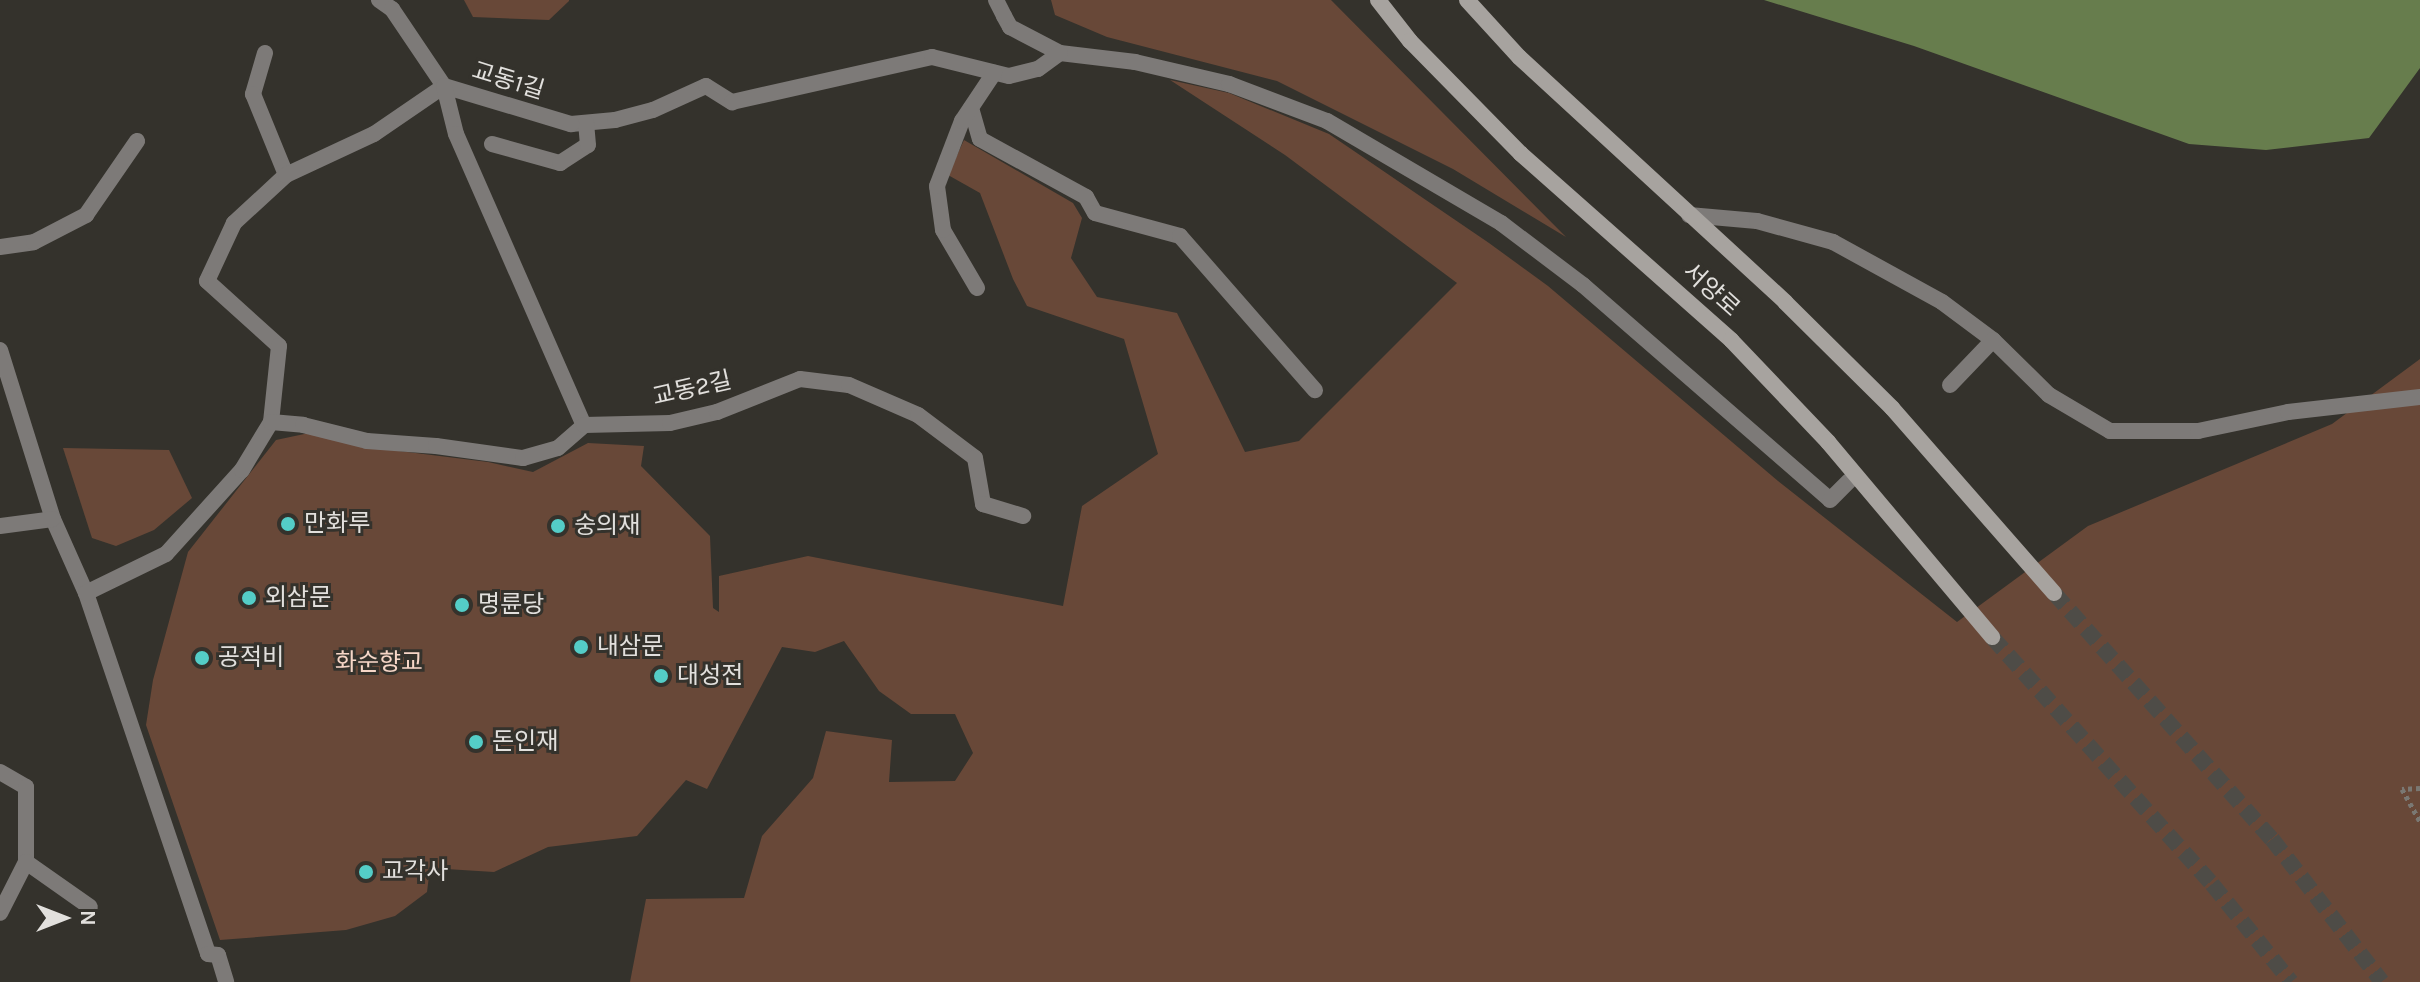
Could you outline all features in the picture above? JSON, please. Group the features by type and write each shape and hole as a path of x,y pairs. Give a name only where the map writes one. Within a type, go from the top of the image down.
{"main road":[{"name":"서양로","path":"1378,0 1410,41 1521,154 1731,340 1828,442 1992,637"},
{"name":"서양로","path":"1467,0 1519,57 1892,408 2054,593"}],"street":[{"name":"교동1길","path":"379,0 392,9 444,86 578,124"},
{"path":"996,0 1010,27 1060,53 1135,62 1229,84 1327,121 1501,223 1595,295 1830,500 1849,481"},
{"path":"265,53 253,94 286,175"},
{"path":"492,144 560,163 588,145 578,124 653,110 706,86 732,102 932,57 1009,76 1038,69 1060,53"},
{"path":"977,288 943,230 937,186 971,108 994,73"},
{"path":"86,593 166,554 242,470 271,422 279,346 207,281 234,223 286,175 374,134 444,86 456,134 584,425 558,448 523,458 436,446 367,441 303,425 271,422"},
{"path":"971,108 980,139 1086,197 1095,213 1180,236 1315,390"},
{"path":"0,247 34,242 86,215 137,141"},
{"path":"1689,215 1757,221 1833,242 1942,302 1993,340 2049,395 2110,431 2198,431 2288,412 2420,397"},
{"path":"1950,385 1993,340"},
{"path":"0,350 53,519 86,593 208,954 218,955 226,982"},
{"name":"교동2길","path":"584,425 670,423 717,412 800,379 849,385 918,415 975,458 983,504 1023,516"},
{"path":"0,526 53,519"},
{"path":"0,772 26,787 26,862 0,913"},
{"path":"26,862 90,907"}],"path":[{"path":"2420,788 2402,789 2420,822"}],"green space":[{"path":"464,0 569,1 549,20 473,17"},
{"path":"1051,0 1331,0 1566,237 1453,169 1277,81 1107,37 1055,15"},
{"name":"화순향교","path":"1170,80 1229,93 1329,134 1489,243 1548,286 1778,481 1957,622 2088,526 2332,424 2420,359 2420,982 630,982 646,899 744,898 762,836 813,778 826,731 892,740 889,782 955,781 973,753 955,714 911,714 879,691 844,641 815,652 782,647 707,789 686,780 637,836 548,847 494,872 430,868 427,892 395,916 346,930 220,940 146,725 153,680 188,552 276,440 309,433 375,448 488,462 533,472 588,443 644,446 641,466 710,536 713,608 719,612 719,576 808,556 1063,606 1082,506 1158,454 1124,339 1027,306 1013,279 980,193 948,175 964,140 1073,203 1082,218 1071,258 1097,297 1177,313 1245,452 1299,441 1457,283 1285,155"},
{"path":"63,448 169,450 192,498 154,530 116,546 92,538"}],"shaded area":[{"path":"1764,0 2420,0 2420,68 2369,138 2266,150 2189,144 1914,46"}],"tunnel":[{"path":"2054,593 2272,839 2382,982"},
{"path":"1992,637 2212,884 2291,982"}],"place":[{"name":"만화루","path":"288,524"},
{"name":"숭의재","path":"558,526"},
{"name":"외삼문","path":"249,598"},
{"name":"명륜당","path":"462,605"},
{"name":"내삼문","path":"581,647"},
{"name":"공적비","path":"202,658"},
{"name":"대성전","path":"661,676"},
{"name":"돈인재","path":"476,742"},
{"name":"교각사","path":"366,872"}]}
